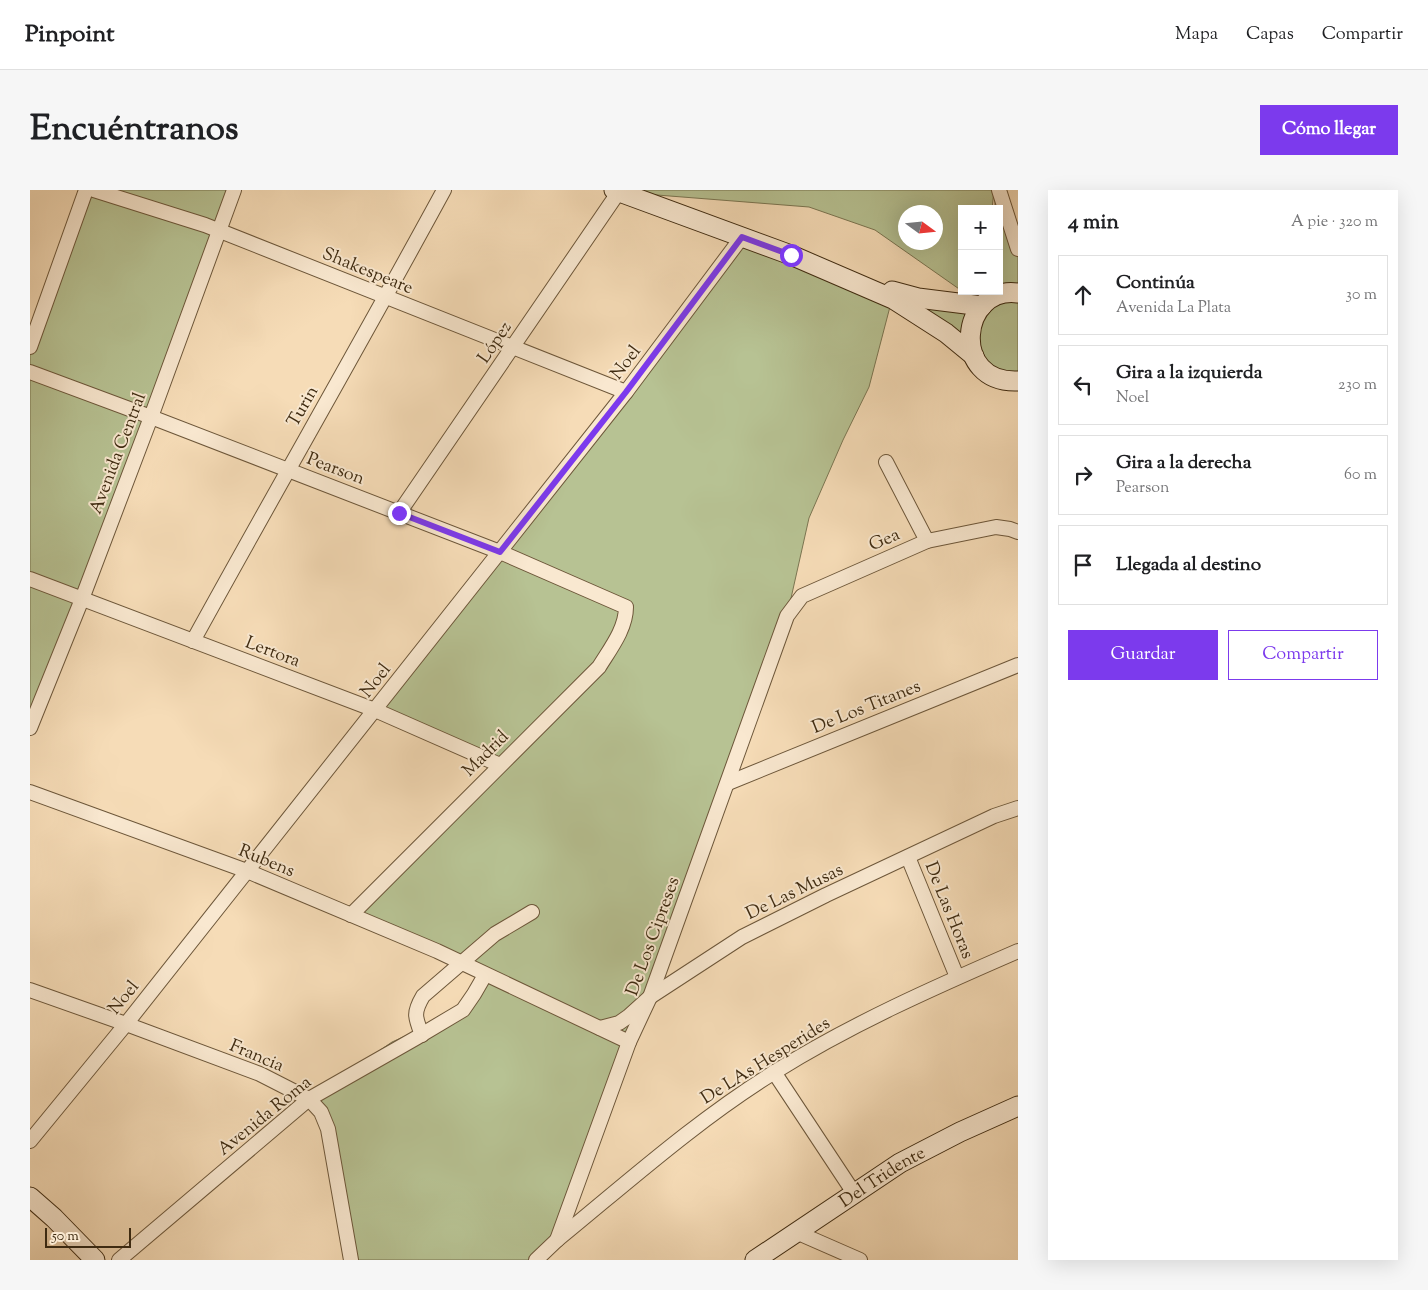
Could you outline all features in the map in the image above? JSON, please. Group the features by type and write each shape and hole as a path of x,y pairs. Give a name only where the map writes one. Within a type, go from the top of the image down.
{"main road":[{"path":"618,191 742,237 856,282 892,299 922,316 946,333 974,356 985,371 1009,381 1018,393"},
{"path":"856,282 918,298 986,300 999,295 1018,293"},
{"path":"974,356 970,343 970,330 974,317 986,300"},
{"name":"Del Tridente","path":"755,1260 900,1163 960,1132 1018,1106"},
{"path":"30,1197 54,1218 95,1260"}],"street":[{"path":"30,347 86,190"},
{"name":"Shakespeare","path":"94,190 218,230 626,392"},
{"name":"Avenida Central","path":"30,728 82,599 234,190"},
{"name":"Turin","path":"193,641 444,190"},
{"path":"995,205 997,190"},
{"path":"997,190 1018,249"},
{"name":"López","path":"399,513 618,191"},
{"name":"Noel","path":"30,1141 126,1024 500,552 626,392 742,237"},
{"name":"Pearson","path":"30,372 500,552 626,607"},
{"path":"886,462 927,540"},
{"name":"Gea","path":"787,616 802,596 927,540 996,527 1014,530"},
{"name":"Lertora","path":"30,579 375,710 500,765"},
{"name":"Madrid","path":"351,915 599,667 626,618 626,607"},
{"name":"De Los Cipreses","path":"536,1260 557,1240 629,1042 650,997 787,616"},
{"name":"De Los Titanes","path":"728,782 1018,665"},
{"name":"Rubens","path":"30,792 247,871 461,963 629,1042"},
{"name":"De Las Musas","path":"600,1028 619,1023 650,997 742,937 826,895 994,816 1018,808"},
{"name":"De Las Horas","path":"908,857 957,978"},
{"path":"422,1035 415,1018 416,1008 423,996 494,934 532,912"},
{"name":"De LAs Hesperides","path":"557,1240 696,1125 774,1072 865,1021 1018,951"},
{"name":"Avenida Roma","path":"119,1260 308,1099 463,1010 485,975"},
{"name":"Francia","path":"30,990 260,1074 308,1099 321,1112 328,1129 351,1260"},
{"path":"774,1072 854,1193"},
{"path":"796,1232 860,1260"}],"green space":[{"path":"89,190 236,190 30,725 30,347"},
{"path":"619,190 994,190 992,205 958,205 958,288 904,250 943,250 943,205 898,205 898,246 875,230 809,207 619,192"},
{"path":"995,190 1001,205 995,205"},
{"path":"1003,211 1018,249 1018,379 1004,378 892,299 869,387 843,440 809,518 787,616 557,1240 536,1260 351,1260 328,1129 309,1099 392,1042 463,1010 485,975 351,915 500,765 375,710 742,237 856,282 981,305 967,295 984,295 983,305 994,295 1003,295"}],"route":[{"path":"399,513 500,552 626,392 742,237 791,255"}]}
